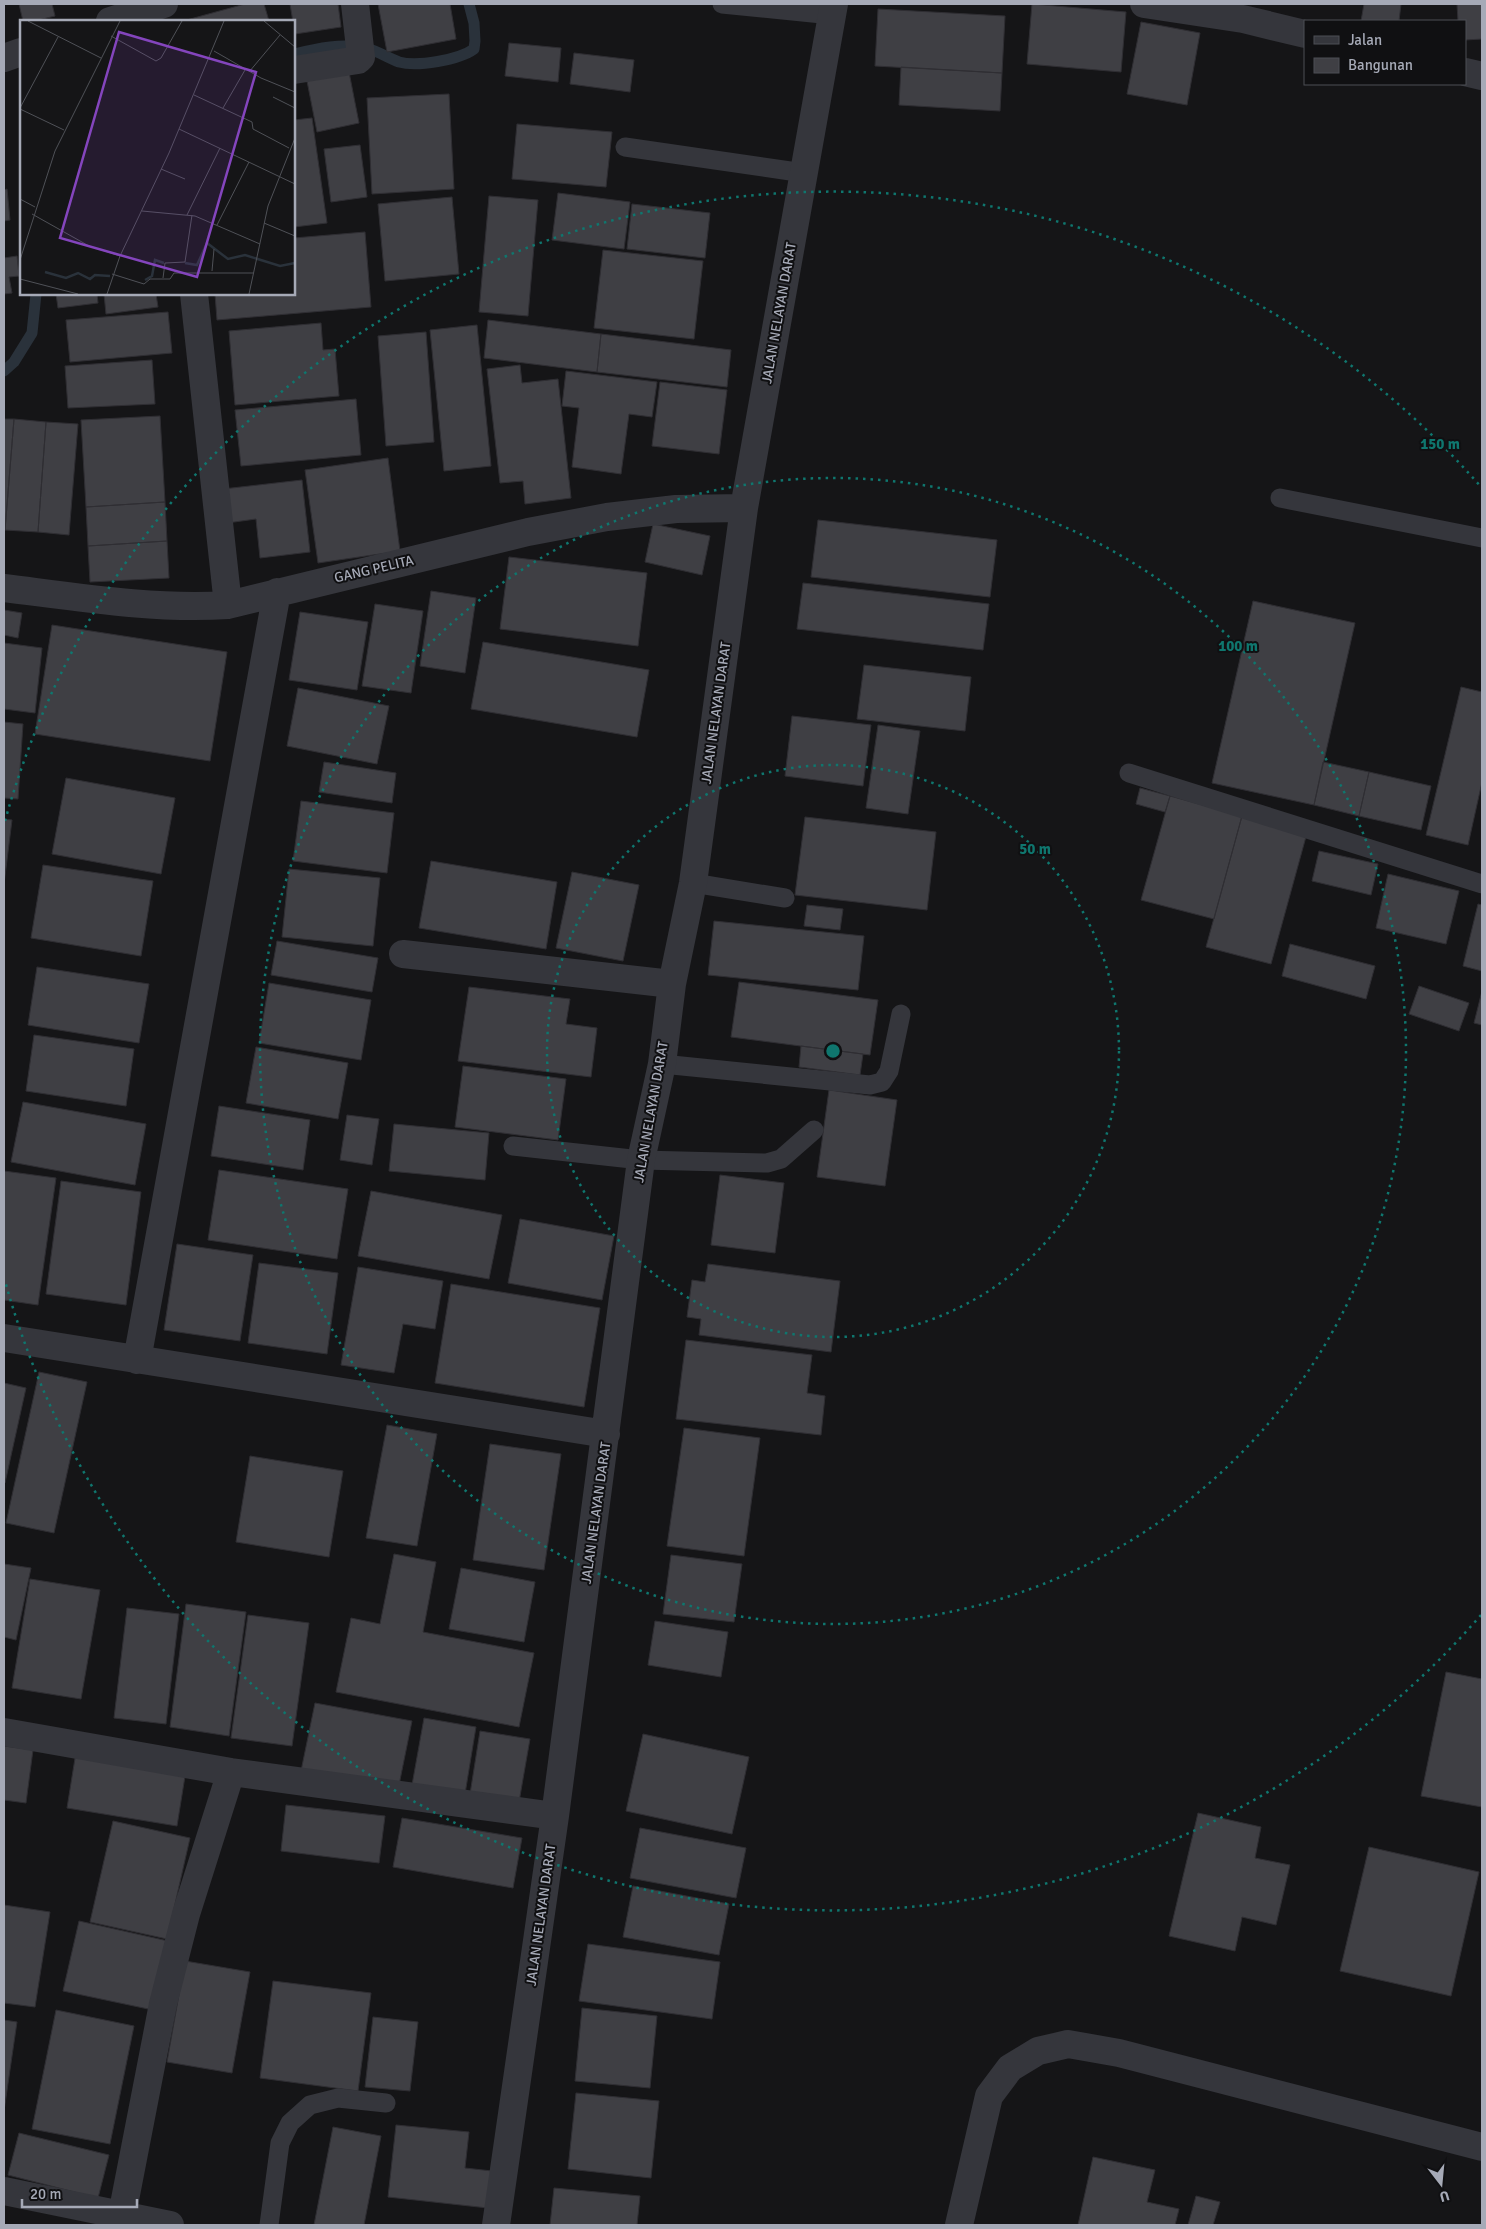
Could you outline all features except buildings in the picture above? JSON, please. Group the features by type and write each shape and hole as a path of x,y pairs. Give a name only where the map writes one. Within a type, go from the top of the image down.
{"street":[{"path":"113,20 164,4"},
{"path":"295,70 358,60 361,57 355,4"},
{"path":"1144,4 1243,19 1304,34"},
{"name":"JALAN NELAYAN DARAT","path":"496,2225 555,1816 641,1160 662,1064 672,984 693,883 744,508 833,9"},
{"path":"4,58 20,52"},
{"path":"1466,72 1482,76"},
{"path":"194,295 228,605"},
{"name":"GANG PELITA","path":"4,588 93,599 202,607 228,605 528,532 607,517 676,509 744,508"},
{"path":"137,1360 278,592"},
{"path":"403,954 672,984"},
{"path":"4,1338 606,1434"},
{"path":"4,1732 231,1772 555,1816"},
{"path":"122,2215 163,2004 186,1914 231,1772"},
{"path":"959,2225 989,2096 1010,2068 1038,2051 1068,2044 1119,2053 1482,2147"},
{"path":"4,2191 68,2216 122,2215 170,2225"}],"lane":[{"path":"722,4 833,9"},
{"path":"624,147 804,173"},
{"path":"1280,498 1482,538"},
{"path":"1129,772 1482,884"},
{"path":"693,883 785,898"},
{"path":"662,1064 870,1085 882,1082 889,1071 901,1014"},
{"path":"513,1146 641,1160 767,1163 781,1159 814,1130"},
{"path":"269,2225 280,2143 290,2122 310,2105 338,2098 386,2103"}],"waterway":[{"path":"295,54 321,48 348,46 370,49 399,62 416,64 448,59 474,49 474,23 469,4"},
{"path":"4,371 14,362 32,333 36,295"}]}
